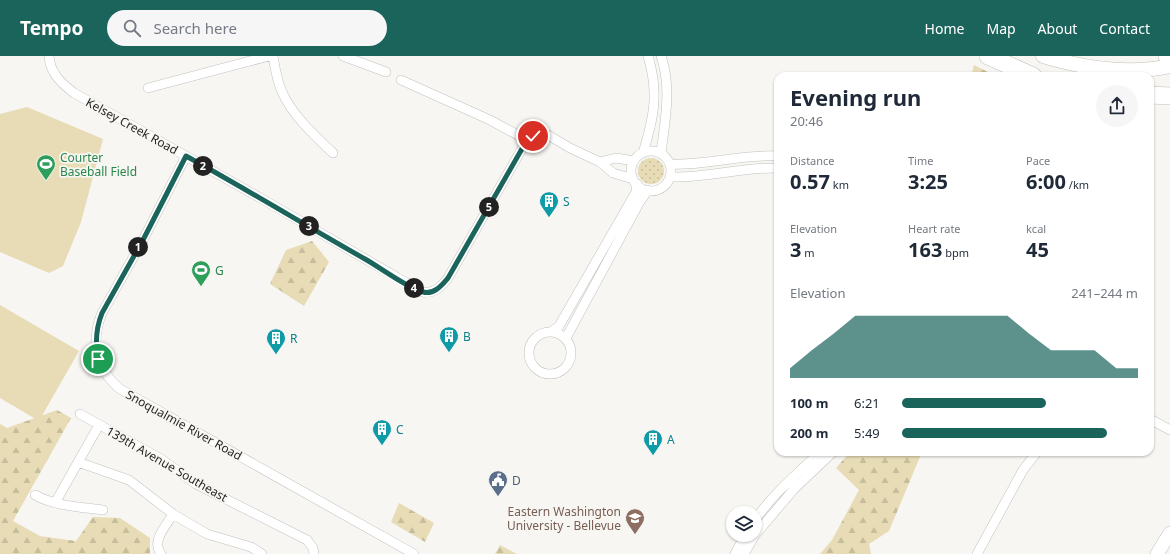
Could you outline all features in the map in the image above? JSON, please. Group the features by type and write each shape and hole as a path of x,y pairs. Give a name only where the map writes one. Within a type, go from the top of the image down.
{"highway":[{"path":"988,56 1025,72"},
{"path":"1154,95 1170,96"}],"main road":[{"path":"1043,56 1074,64 1116,69 1143,70 1170,66"},
{"path":"1157,554 1170,533"}],"street":[{"name":"Kelsey Creek Road","path":"49,56 52,70 64,85 94,104 417,289 428,293 441,286 448,278 527,140"},
{"path":"148,88 269,56"},
{"path":"273,56 282,91 291,108 312,132 334,153"},
{"path":"343,56 386,72"},
{"path":"643,153 651,126 654,102 654,84 648,56"},
{"path":"660,153 667,96 666,78 661,56"},
{"path":"401,80 490,120 527,140 539,134 548,135 570,148 600,162 612,173 635,182 642,188 648,190 662,188 667,183 670,177 670,164 660,153 649,151 643,153 634,161 632,167 635,182 636,192 559,326 552,331"},
{"name":"Snoqualmie River Road","path":"186,156 98,323 96,344 98,359 104,372 120,390 414,554"},
{"path":"670,164 687,165 746,156 774,156"},
{"path":"600,162 616,158 634,161"},
{"path":"670,177 688,178 750,168 774,168"},
{"path":"566,338 639,203 648,190"},
{"path":"552,331 560,333 566,338 571,347 572,353 568,365 563,370 552,374 540,371 534,366 530,359 529,352 530,344 535,338 541,333 552,331"},
{"name":"139th Avenue Southeast","path":"80,414 161,459 196,484 306,540 313,548 314,554"},
{"path":"1154,421 1170,430"},
{"name":"139th Avenue Southeast","path":"55,503 98,425"},
{"path":"762,510 789,481 816,456"},
{"path":"762,527 794,489 829,456"},
{"path":"976,554 1023,470 1034,456"},
{"path":"78,462 129,480 173,514 207,534 251,547 262,554"},
{"path":"35,495 45,501 103,510"},
{"path":"160,554 156,547 158,539 173,514"},
{"path":"735,554 741,542"},
{"path":"744,554 751,542"}],"green space":[{"path":"974,65 988,72 972,72"},
{"name":"Courter Baseball Field","path":"27,107 103,139 81,222 63,266 49,273 0,252 0,114"},
{"path":"651,158 660,162 664,171 660,180 651,184 642,180 638,171 642,162"},
{"path":"312,241 329,262 304,306 270,284 286,250"},
{"path":"0,305 79,351 39,421 0,398"},
{"path":"57,410 71,418 13,521 40,536 76,541 93,517 120,518 150,538 150,554 0,554 0,424 7,428"},
{"path":"846,456 920,456 889,531 869,544 871,554 820,554 832,540 859,490 836,468"},
{"path":"399,503 434,523 425,542 391,522"},
{"path":"500,545 517,554 495,554"}],"place":[{"name":"Courter Baseball Field","path":"46,181"},
{"name":"S","path":"549,218"},
{"name":"G","path":"201,287"},
{"name":"B","path":"449,353"},
{"name":"R","path":"276,355"},
{"name":"C","path":"382,446"},
{"name":"A","path":"653,456"},
{"name":"D","path":"498,497"},
{"name":"Eastern Washington University - Bellevue","path":"635,535"}],"route":[{"path":"98,359 96,336 98,323 102,313 143,240 186,156 396,278 422,292 428,293 441,286 448,278 527,140 533,136"}]}
